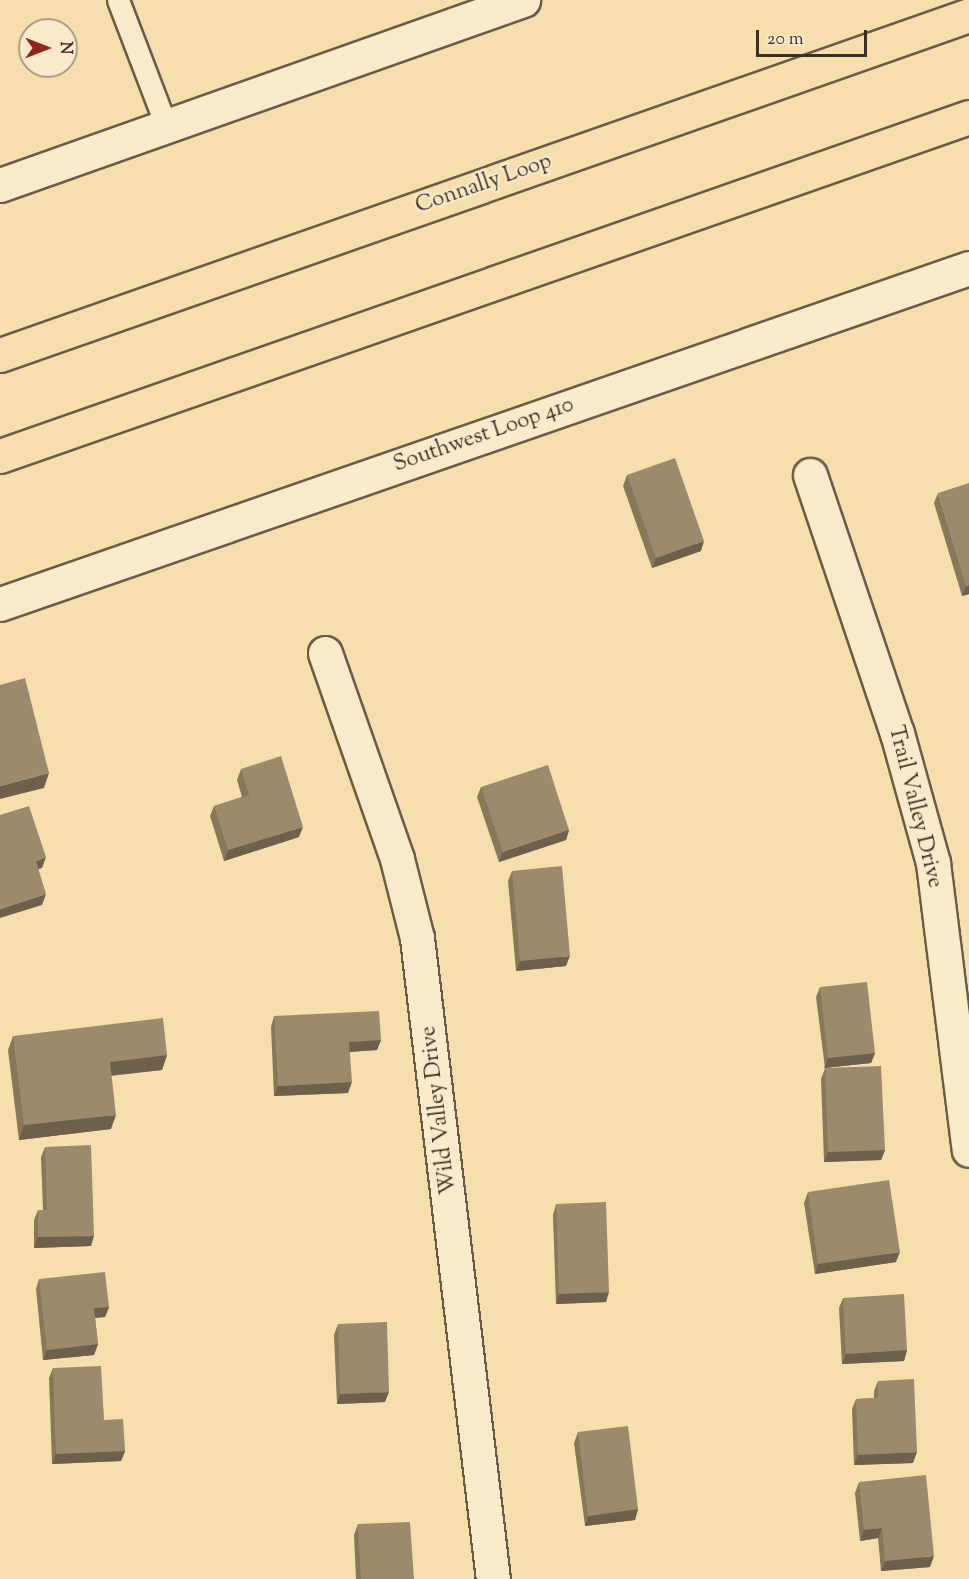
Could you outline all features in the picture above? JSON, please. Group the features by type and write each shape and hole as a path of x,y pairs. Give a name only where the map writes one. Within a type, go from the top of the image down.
{"highway":[{"name":"Connally Loop","path":"0,355 969,15"},
{"path":"0,456 969,117"}],"street":[{"path":"0,185 523,0"},
{"name":"Southwest Loop 410","path":"0,604 969,268"},
{"name":"Trail Valley Drive","path":"810,475 897,733 933,863 969,1150"},
{"name":"Wild Valley Drive","path":"325,653 396,859 417,938 493,1579"}],"lane":[{"path":"118,0 166,126"}],"building":[{"path":"675,458 704,541 656,558 627,475"},
{"path":"969,483 969,585 966,586 938,493"},
{"path":"25,678 49,773 0,786 0,685"},
{"path":"281,756 303,827 228,850 214,806 249,795 241,769"},
{"path":"548,765 569,830 503,852 481,787"},
{"path":"29,806 46,857 36,861 46,894 0,909 0,815"},
{"path":"562,866 570,956 520,961 512,871"},
{"path":"867,982 875,1053 828,1058 820,987"},
{"path":"379,1011 381,1040 349,1042 352,1082 278,1086 274,1016"},
{"path":"163,1018 167,1055 110,1062 116,1115 24,1125 13,1036"},
{"path":"881,1066 885,1150 828,1152 825,1068"},
{"path":"91,1145 94,1236 38,1237 38,1210 47,1210 45,1147"},
{"path":"889,1180 900,1252 818,1264 808,1192"},
{"path":"606,1202 609,1292 559,1294 556,1204"},
{"path":"105,1272 109,1307 94,1308 98,1344 47,1350 39,1279"},
{"path":"904,1294 907,1350 846,1354 843,1298"},
{"path":"387,1322 389,1392 340,1394 338,1324"},
{"path":"101,1366 104,1420 123,1419 125,1451 56,1454 53,1368"},
{"path":"914,1379 917,1452 858,1455 856,1399 878,1398 878,1381"},
{"path":"628,1426 638,1509 588,1516 578,1432"},
{"path":"926,1475 934,1556 885,1561 882,1528 864,1530 859,1482"},
{"path":"410,1522 414,1579 361,1579 358,1524"}]}
